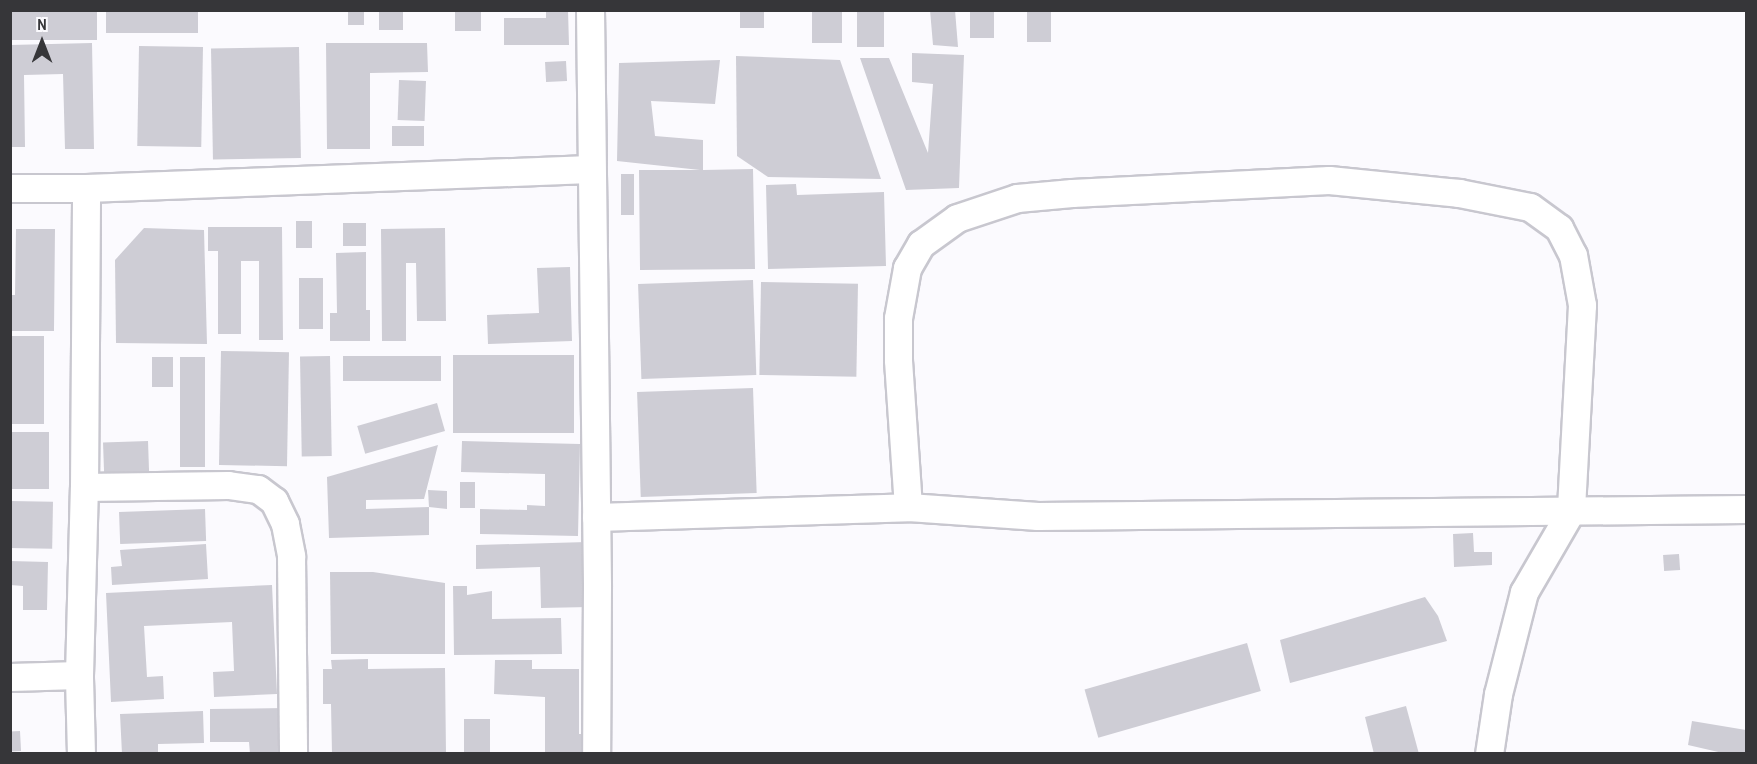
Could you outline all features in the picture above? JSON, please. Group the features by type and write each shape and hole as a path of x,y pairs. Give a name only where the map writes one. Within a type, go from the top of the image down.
{"street":[{"path":"590,10 590,169 596,517 596,753"},
{"path":"10,188 86,188 590,169"},
{"path":"908,507 898,360 898,318 907,268 921,244 957,218 1017,198 1072,193 1329,180 1479,197 1530,207 1559,228 1573,255 1582,305 1571,511 1524,592 1498,694 1490,753"},
{"path":"81,753 79,675 84,487 86,188"},
{"path":"84,487 228,485 258,489 274,501 285,524 291,556 293,753"},
{"path":"596,517 908,507 1038,516 1746,509"},
{"path":"10,677 79,675"}],"building":[{"path":"10,10 97,10 97,40 10,40"},
{"path":"106,10 198,10 198,33 106,33"},
{"path":"348,10 364,10 364,25 348,25"},
{"path":"379,10 403,10 403,30 379,30"},
{"path":"455,10 481,10 481,31 455,31"},
{"path":"546,10 568,10 569,45 504,45 504,18 546,18"},
{"path":"740,10 764,10 764,28 740,28"},
{"path":"812,10 842,10 842,43 812,43"},
{"path":"857,10 884,10 884,47 857,47"},
{"path":"930,10 955,10 958,47 933,45"},
{"path":"970,10 994,10 994,38 970,38"},
{"path":"1027,10 1051,10 1051,42 1027,42"},
{"path":"92,43 94,149 65,149 63,74 24,75 25,147 10,147 10,45"},
{"path":"326,43 427,43 428,72 370,73 370,149 327,149"},
{"path":"139,46 203,47 201,147 137,146"},
{"path":"299,47 301,158 213,160 211,49"},
{"path":"912,53 964,55 959,188 906,190 860,58 889,58 928,153 933,84 912,82"},
{"path":"736,56 840,60 881,179 768,177 737,156"},
{"path":"720,60 715,104 651,101 655,136 703,140 703,170 753,169 755,269 640,270 639,170 700,170 617,161 619,63"},
{"path":"566,61 567,81 546,82 545,62"},
{"path":"399,80 426,81 425,121 398,120"},
{"path":"392,126 424,126 424,146 392,146"},
{"path":"621,174 634,174 634,215 621,215"},
{"path":"796,184 797,195 884,192 886,266 768,269 766,185"},
{"path":"296,221 312,221 312,248 296,248"},
{"path":"343,223 366,223 366,246 343,246"},
{"path":"208,227 282,227 283,340 259,340 259,261 241,261 241,334 218,334 218,251 208,251"},
{"path":"144,228 204,230 207,344 116,343 115,260"},
{"path":"445,228 446,321 417,321 416,263 406,263 406,341 382,341 381,229"},
{"path":"16,229 55,229 54,331 10,331 10,295 15,295"},
{"path":"366,252 366,310 370,310 370,341 330,341 330,313 337,313 336,253"},
{"path":"570,267 572,341 488,344 487,315 539,313 537,268"},
{"path":"299,278 323,278 323,329 299,329"},
{"path":"753,280 756,375 641,379 638,284"},
{"path":"761,282 858,284 856,377 759,375"},
{"path":"10,336 44,336 44,424 10,424"},
{"path":"221,351 289,352 287,466 219,465"},
{"path":"453,355 574,355 574,433 453,433"},
{"path":"330,356 332,456 302,457 300,357"},
{"path":"343,356 441,356 441,381 343,381"},
{"path":"152,357 173,357 173,387 152,387"},
{"path":"180,357 205,357 205,467 180,467"},
{"path":"753,388 757,493 641,497 637,392"},
{"path":"437,403 445,431 365,454 357,426"},
{"path":"10,432 49,432 49,489 10,489"},
{"path":"148,441 149,478 104,480 103,443"},
{"path":"462,441 580,444 578,536 480,534 480,509 527,510 527,505 545,506 545,474 461,472"},
{"path":"438,445 424,499 366,500 366,509 429,507 429,535 329,538 327,477"},
{"path":"460,482 475,482 475,508 460,508"},
{"path":"428,490 447,491 447,509 429,507"},
{"path":"10,501 53,502 52,549 10,548"},
{"path":"205,509 206,541 120,544 119,512"},
{"path":"1473,533 1474,552 1492,552 1492,565 1454,567 1453,534"},
{"path":"587,542 589,607 541,608 540,567 476,569 476,545"},
{"path":"206,544 208,579 112,585 111,567 122,566 120,550"},
{"path":"1679,554 1680,570 1664,571 1663,555"},
{"path":"10,561 48,562 47,610 23,610 23,586 10,585"},
{"path":"330,572 373,572 445,583 445,654 331,654"},
{"path":"272,585 277,694 214,697 213,672 234,671 232,622 144,626 147,677 163,676 164,699 111,702 106,593"},
{"path":"453,586 467,586 467,595 492,591 492,619 561,618 562,654 454,655"},
{"path":"1425,597 1438,616 1447,641 1290,683 1280,640"},
{"path":"1247,643 1261,691 1098,738 1085,690"},
{"path":"368,659 368,669 445,668 446,754 332,754 331,704 323,704 323,669 332,669 331,660"},
{"path":"495,660 532,660 532,669 579,669 579,734 587,734 587,754 545,754 545,697 494,694"},
{"path":"1406,706 1419,754 1374,754 1365,717"},
{"path":"285,708 286,754 250,754 249,742 210,742 210,709"},
{"path":"203,711 204,743 158,744 158,754 122,754 120,714"},
{"path":"464,719 490,719 490,754 464,754"},
{"path":"1692,721 1746,730 1746,754 1727,754 1688,745"},
{"path":"20,731 21,751 11,751 10,732"}]}
